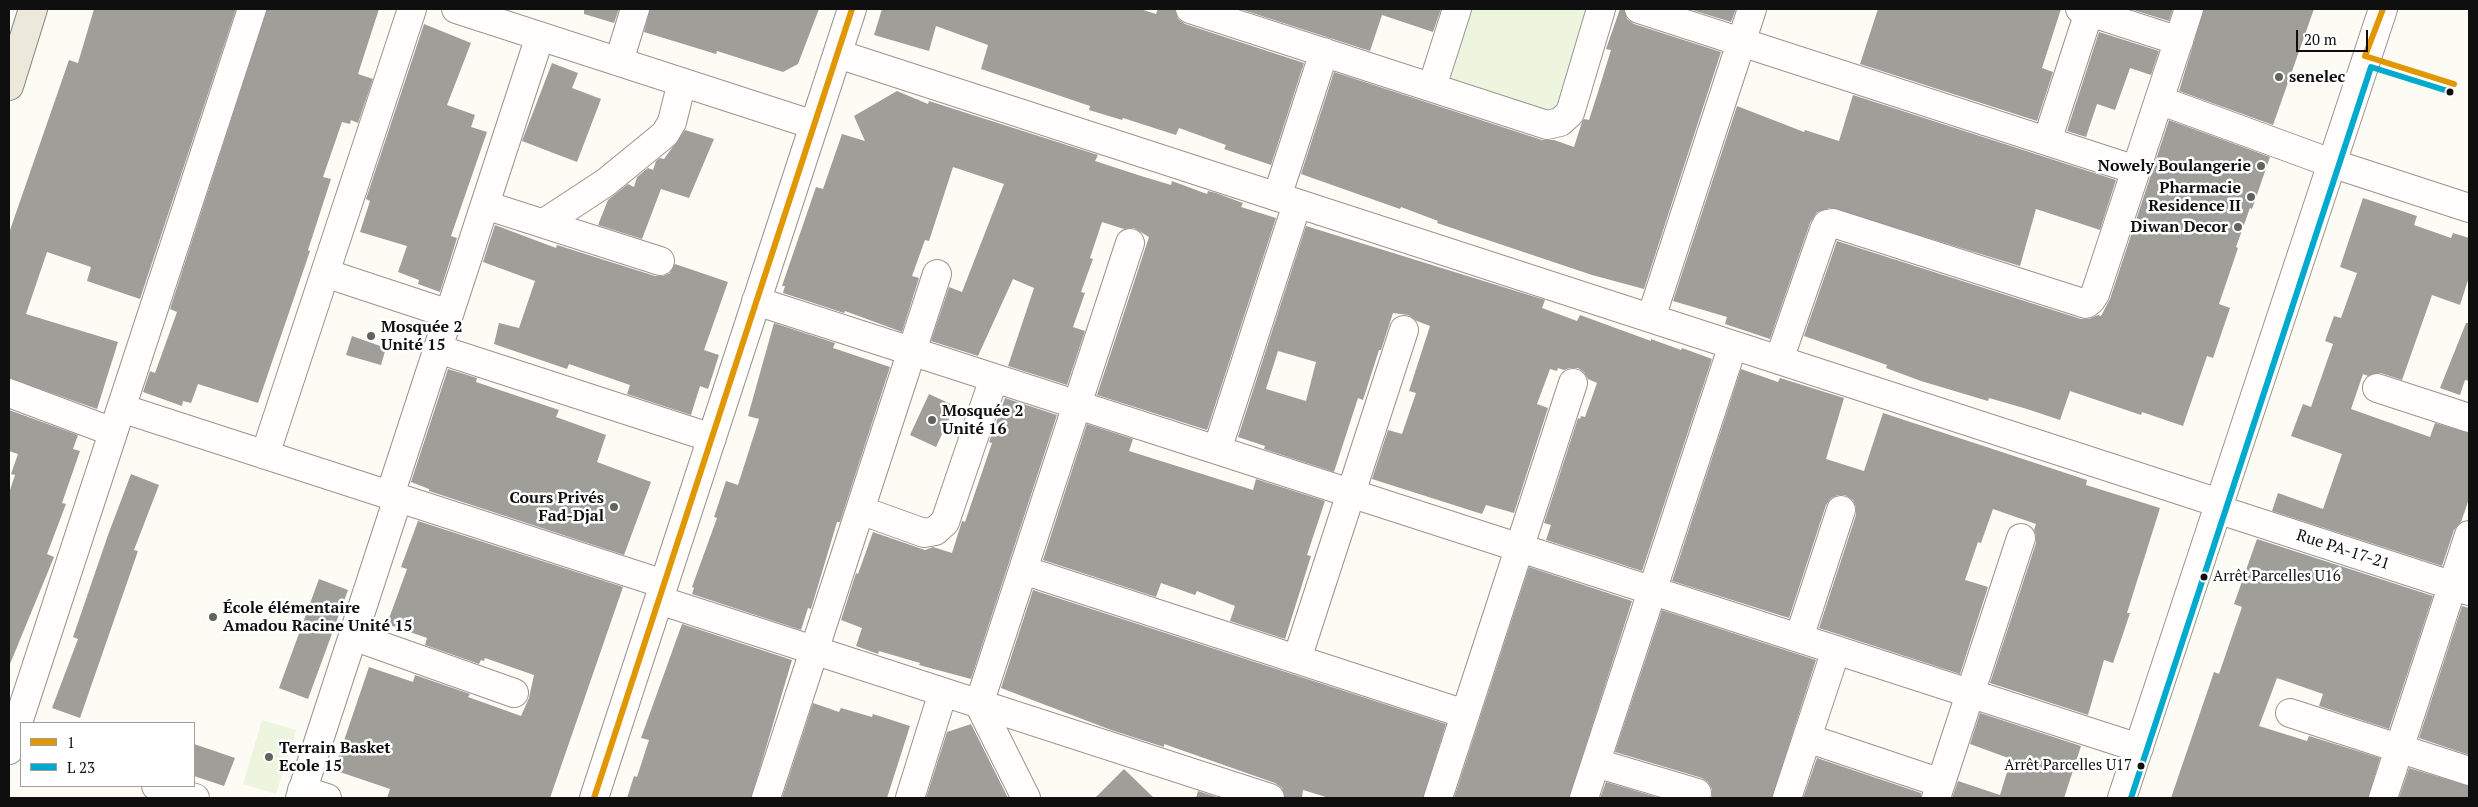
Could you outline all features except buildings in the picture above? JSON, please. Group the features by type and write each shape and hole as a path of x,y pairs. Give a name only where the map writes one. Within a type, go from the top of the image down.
{"main road":[{"path":"9,86 33,9"}],"street":[{"path":"20,722 252,9"},
{"path":"265,455 412,9"},
{"path":"456,9 814,125"},
{"path":"618,61 635,9"},
{"path":"594,798 852,9"},
{"path":"1190,9 1547,125 1560,122 1570,113 1601,9"},
{"path":"1432,87 1457,9"},
{"path":"1639,9 2136,170"},
{"path":"1651,318 1752,9"},
{"path":"1779,360 1827,224 1833,222 2086,304 2095,294 2189,9"},
{"path":"2122,798 2382,9"},
{"path":"2046,141 2085,10 2179,41"},
{"path":"310,796 353,636 438,349 540,36"},
{"path":"1217,450 1287,200 1324,52"},
{"name":"Rue PA-17-21","path":"838,54 1779,360 2461,589"},
{"path":"544,223 604,183 665,134 672,122 682,82"},
{"path":"2159,100 2331,163 2469,208"},
{"path":"485,204 660,261"},
{"path":"1026,798 979,704 1130,243"},
{"path":"325,273 449,314"},
{"path":"766,798 937,274"},
{"path":"756,301 2139,748"},
{"path":"1297,659 1404,330"},
{"path":"1584,798 1733,345"},
{"path":"438,349 712,438"},
{"path":"860,510 924,533 934,531 945,522 994,378"},
{"path":"1438,798 1573,384"},
{"path":"2377,388 2469,418"},
{"path":"9,393 265,455 394,497 661,592 814,650 1270,798"},
{"path":"1799,638 1841,510"},
{"path":"2383,798 2400,748 2461,589 2469,535"},
{"path":"1807,738 1938,791 2021,538"},
{"path":"1023,570 1465,714"},
{"path":"353,636 514,693"},
{"path":"1787,798 1836,650"},
{"path":"910,798 943,692"},
{"path":"2290,713 2469,771"},
{"path":"14,742 20,723"},
{"path":"1596,763 1697,793"},
{"path":"159,787 194,798"}],"green space":[{"path":"1463,9 1594,9 1557,120 1439,82"},
{"name":"Terrain Basket Ecole 15","path":"262,720 296,730 276,794 243,784"}],"transit line":[{"name":"1","path":"594,798 852,9"},
{"name":"1","path":"2383,9 2365,56 2454,84"},
{"path":"2131,798 2371,67 2451,92"}],"place":[{"name":"senelec","path":"2279,77"},
{"name":"Nowely Boulangerie","path":"2261,166"},
{"name":"Pharmacie Residence II","path":"2251,197"},
{"name":"Diwan Decor","path":"2238,227"},
{"name":"Mosquée 2 Unité 15","path":"371,336"},
{"name":"Mosquée 2 Unité 16","path":"932,420"},
{"name":"Cours Privés Fad-Djal","path":"614,507"},
{"name":"Arrêt Parcelles U16","path":"2204,577"},
{"name":"École élémentaire Amadou Racine Unité 15","path":"213,617"},
{"name":"Terrain Basket Ecole 15","path":"269,757"},
{"name":"Arrêt Parcelles U17","path":"2141,766"}]}
